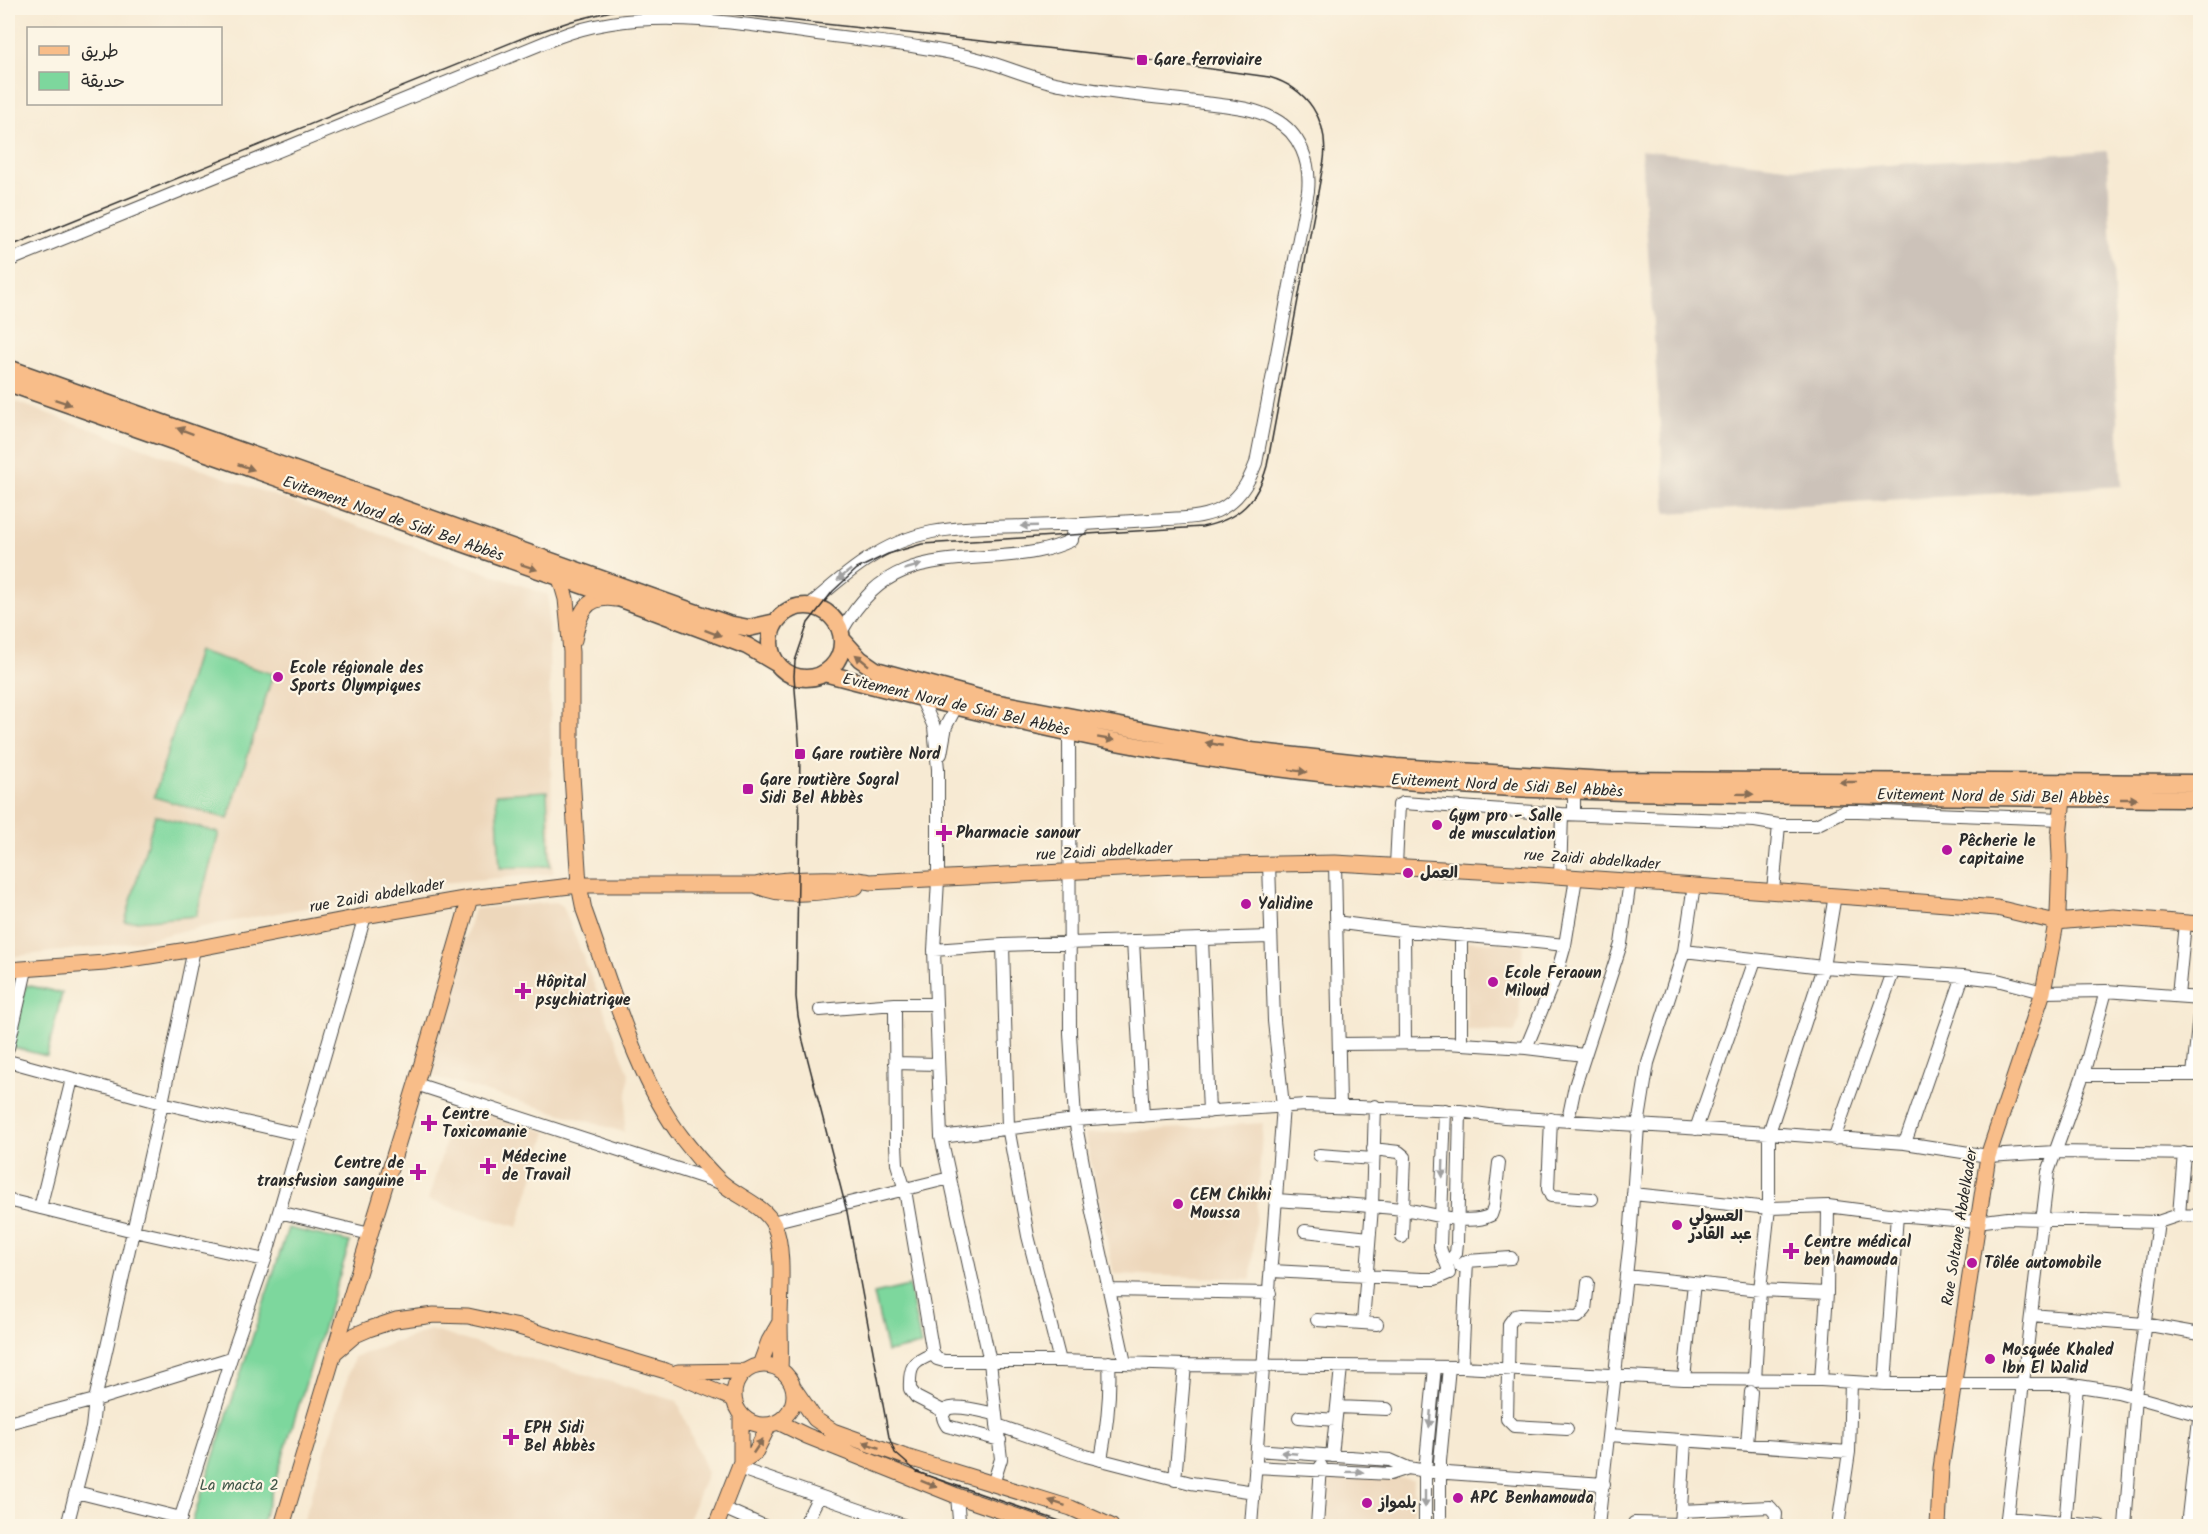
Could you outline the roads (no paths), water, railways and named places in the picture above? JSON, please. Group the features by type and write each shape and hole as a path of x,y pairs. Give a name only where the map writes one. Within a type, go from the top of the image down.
{"highway":[{"name":"Evitement Nord de Sidi Bel Abbès","path":"8,368 728,624 749,628 776,622"},
{"name":"Evitement Nord de Sidi Bel Abbès","path":"8,383 624,600 747,646 776,663"},
{"path":"809,606 819,608 830,615 841,635 838,658 824,673 816,677 797,677 787,673 776,663 770,646 770,638 776,622 785,612 796,607 809,606"},
{"name":"Evitement Nord de Sidi Bel Abbès","path":"841,635 860,659 876,670 994,702 1251,752 1462,772 1605,780 2200,783"},
{"name":"Evitement Nord de Sidi Bel Abbès","path":"824,673 956,707 1069,732 1252,765 1396,781 1574,791 2200,799"}],"main road":[{"path":"560,578 566,599 572,652 571,759 579,885 584,910 647,1078 670,1121 722,1183 762,1211 772,1222 779,1241 782,1338 780,1370"},
{"path":"572,652 578,622 585,608 601,597 624,600"},
{"name":"Rue Soltane Abdelkader","path":"1938,1527 1941,1468 1988,1156 2043,992 2056,922 2059,898 2060,819 2063,799"},
{"name":"rue Zaidi abdelkader","path":"8,970 105,963 194,949 470,898 579,885 756,885 772,892 801,892 847,889 870,882 1269,863 1396,865 1835,895 1996,909 2056,922 2113,917 2193,924"},
{"path":"282,1527 470,898"},
{"path":"334,1353 356,1335 385,1323 417,1316 450,1314 490,1319 666,1371 734,1399"},
{"path":"716,1527 739,1465 741,1414 734,1399 736,1384 753,1368 780,1322"},
{"path":"666,1371 704,1373 774,1367 790,1380 815,1419 833,1431 993,1484 1022,1491 1071,1508 1111,1527"},
{"path":"739,1465 754,1453 774,1423 786,1415 792,1407 793,1387"},
{"path":"741,1414 754,1424 774,1423 957,1496 1045,1527"}],"street":[{"path":"8,261 558,37 584,28 635,19 681,18 721,22 927,49 978,59 1058,84 1245,108 1262,113 1285,126 1294,135 1305,157 1309,182 1262,437 1249,481 1243,491 1216,512 1203,515 1087,524 945,530 914,537 858,564 809,606"},
{"path":"841,635 856,607 876,586 908,568 945,560 1023,554 1056,547 1072,540 1072,535 1087,524"},
{"path":"1054,525 1056,547"},
{"path":"921,698 934,727 938,770 938,880 934,950 941,1137 990,1362 1000,1440 1000,1466 993,1484"},
{"path":"938,770 946,726 956,707"},
{"path":"1069,732 1070,1033 1075,1120 1125,1363"},
{"path":"1526,1048 1558,970 1565,945 1568,814 1574,791"},
{"path":"1396,865 1399,806 1403,803 1568,814 1755,821 1779,825 1816,825 1844,811 2060,819"},
{"path":"1773,891 1779,825"},
{"path":"1251,1527 1283,1106 1274,1021 1269,863"},
{"path":"1335,863 1340,1106"},
{"path":"1568,1120 1584,1055 1621,945 1630,881"},
{"path":"1598,1527 1626,1276 1638,1126 1648,1063 1684,951 1694,885"},
{"path":"1755,1380 1760,1290 1769,1208 1769,1133 1822,968 1835,895"},
{"path":"76,1492 180,1522 231,1358 265,1260 365,916"},
{"path":"1336,922 1404,932 1565,945"},
{"path":"2178,996 2193,924"},
{"path":"1404,932 1405,1042"},
{"path":"1461,935 1461,1044"},
{"path":"934,950 1003,945 1270,937"},
{"path":"1202,939 1209,1112"},
{"path":"1133,941 1143,1116"},
{"path":"1003,945 1008,1127 1028,1236 1060,1361"},
{"path":"67,1527 92,1428 95,1400 134,1231 194,949"},
{"path":"1684,951 1822,968 1963,976 1997,980 2043,992 2106,991 2200,998"},
{"path":"1696,1130 1755,960"},
{"path":"8,1048 26,970"},
{"path":"1834,1139 1893,972"},
{"path":"1905,1143 1963,976"},
{"path":"2100,1527 2007,1522 2048,1172 2083,1075 2106,991"},
{"path":"820,1010 895,1004 936,1004"},
{"path":"895,1004 897,1164 904,1190 933,1354 937,1359 990,1362 1455,1367 1684,1379 2077,1386 2200,1413 2187,1527"},
{"path":"2083,1075 2197,1075 2200,1005"},
{"path":"1339,1044 1405,1042 1461,1044 1526,1048 1584,1055"},
{"path":"8,1061 162,1103 301,1135"},
{"path":"895,1064 938,1064"},
{"path":"40,1208 72,1079"},
{"path":"416,1084 722,1183"},
{"path":"941,1137 1075,1120 1283,1106 1375,1106 1460,1111 1504,1117 1905,1143 1988,1156 2055,1152 2200,1154"},
{"path":"1363,1322 1372,1207 1375,1106"},
{"path":"1445,1110 1441,1253 1449,1268"},
{"path":"1449,1268 1456,1253 1460,1111"},
{"path":"1551,1119 1548,1189 1551,1196 1592,1198"},
{"path":"2179,1215 2184,1153"},
{"path":"1319,1155 1404,1154 1402,1237"},
{"path":"1276,1200 1404,1209 1441,1217 1482,1220 1491,1215 1494,1206 1499,1163"},
{"path":"772,1222 950,1178"},
{"path":"1633,1194 1769,1208 1828,1206 1977,1222 2008,1218 2158,1222 2179,1215 2200,1216"},
{"path":"8,1200 265,1260"},
{"path":"1821,1380 1827,1293 1828,1206"},
{"path":"279,1212 370,1234"},
{"path":"1885,1384 1898,1215"},
{"path":"2125,1527 2135,1397 2158,1222"},
{"path":"1305,1231 1369,1239"},
{"path":"1272,1271 1435,1279 1449,1268 1467,1261 1511,1258"},
{"path":"1440,1527 1440,1472 1467,1261"},
{"path":"1626,1276 1760,1290 1827,1293"},
{"path":"1567,1429 1514,1426 1507,1419 1509,1324 1512,1319 1520,1315 1578,1317 1585,1310 1588,1283"},
{"path":"1684,1379 1694,1283"},
{"path":"1109,1290 1270,1293"},
{"path":"2031,1315 2144,1324 2200,1334"},
{"path":"1317,1320 1377,1324"},
{"path":"933,1354 918,1360 913,1365 910,1389 916,1397 945,1412"},
{"path":"8,1423 95,1400 231,1358"},
{"path":"1101,1460 1111,1389 1109,1362"},
{"path":"1175,1480 1185,1365"},
{"path":"1317,1527 1321,1472 1335,1420 1341,1367"},
{"path":"1425,1527 1425,1471 1435,1367"},
{"path":"1838,1527 1849,1452 1851,1382"},
{"path":"2065,1524 2077,1386"},
{"path":"1747,1445 1751,1392"},
{"path":"1000,1440 947,1426 944,1421 945,1412 956,1406 1101,1460 1175,1480 1255,1492"},
{"path":"1337,1407 1387,1409"},
{"path":"1299,1417 1335,1420"},
{"path":"1609,1435 1849,1452"},
{"path":"1680,1520 1685,1441"},
{"path":"1257,1450 1390,1460 1408,1468 1425,1471 1604,1485"},
{"path":"739,1465 819,1496 872,1521 906,1527"},
{"path":"1255,1467 1390,1474 1408,1468"},
{"path":"804,1527 819,1496"},
{"path":"956,1527 957,1496"},
{"path":"1634,1523 1680,1520 1770,1507 1776,1514 1775,1527"},
{"path":"723,1508 764,1527"}],"tram line":[{"path":"8,247 530,35 623,8"},
{"path":"658,8 678,8 1118,56 1269,77 1294,89 1304,98 1313,108 1323,132 1324,160 1267,466 1258,490 1245,507 1226,519 1202,527 922,544 888,554 857,569 833,591 808,623 795,661 794,676 800,754 796,997 798,1016 847,1212 889,1437 895,1453 917,1472 1074,1526"}],"place":[{"name":"Gare ferroviaire","path":"1142,60"},
{"name":"Ecole régionale des Sports Olympiques","path":"278,677"},
{"name":"Gare routière Nord","path":"800,754"},
{"name":"Gare routière Sogral Sidi Bel Abbès","path":"748,789"},
{"name":"Gym pro - Salle de musculation","path":"1437,825"},
{"name":"Pharmacie sanour","path":"944,833"},
{"name":"Pêcherie le capitaine","path":"1947,850"},
{"name":"العمل","path":"1408,873"},
{"name":"Yalidine","path":"1246,904"},
{"name":"Ecole Feraoun Miloud","path":"1493,982"},
{"name":"Hôpital psychiatrique","path":"523,991"},
{"name":"Centre Toxicomanie","path":"429,1123"},
{"name":"Médecine de Travail","path":"488,1166"},
{"name":"Centre de transfusion sanguine","path":"418,1172"},
{"name":"CEM Chikhi Moussa","path":"1178,1204"},
{"name":"العسولي عبد القادر","path":"1677,1225"},
{"name":"Centre médical ben hamouda","path":"1791,1251"},
{"name":"Tôlée automobile","path":"1972,1263"},
{"name":"Mosquée Khaled Ibn El Walid","path":"1990,1359"},
{"name":"EPH Sidi Bel Abbès","path":"511,1437"},
{"name":"APC Benhamouda","path":"1458,1498"},
{"name":"بلمواز","path":"1367,1503"}],"park label":[{"name":"La macta 2","path":"239,1485"}]}
